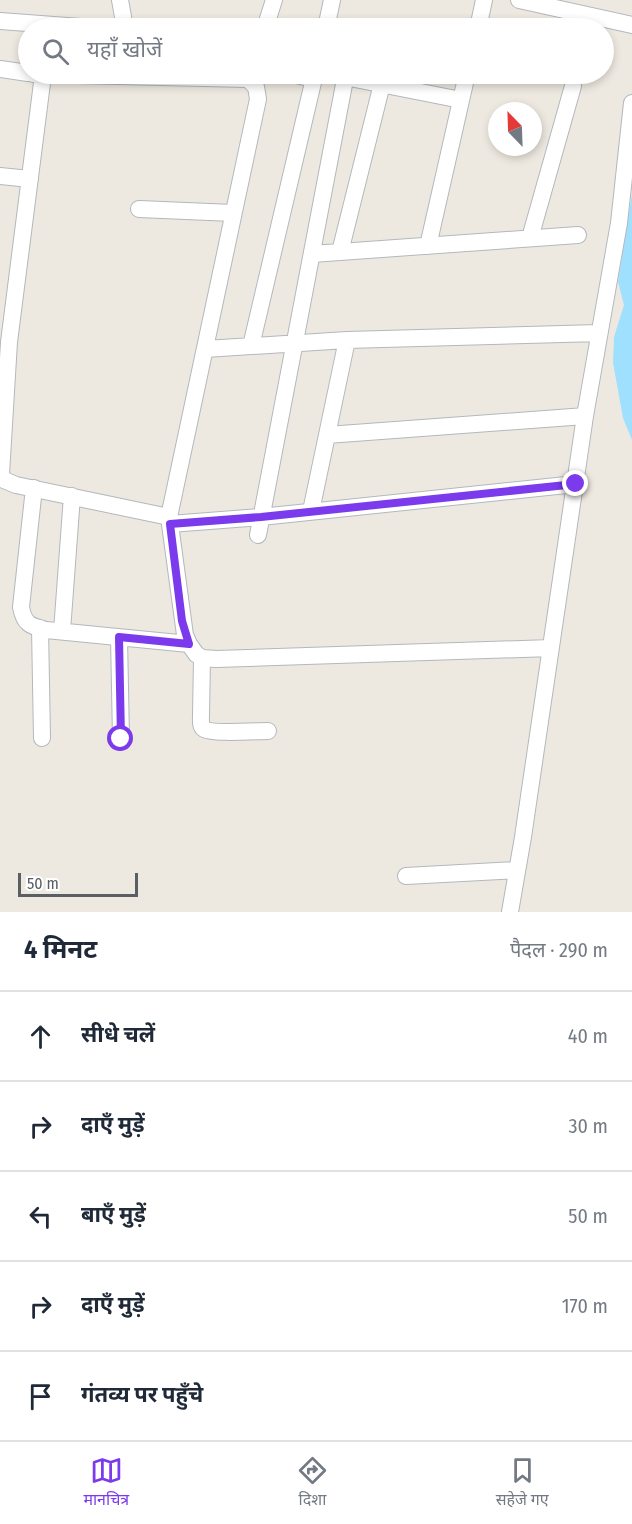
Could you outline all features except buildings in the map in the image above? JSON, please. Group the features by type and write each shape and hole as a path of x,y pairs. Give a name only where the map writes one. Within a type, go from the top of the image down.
{"street":[{"path":"120,0 123,18"},
{"path":"268,18 274,0"},
{"path":"328,18 332,0"},
{"path":"480,18 484,0"},
{"path":"519,0 600,18"},
{"path":"0,21 18,22"},
{"path":"614,21 632,25"},
{"path":"0,69 18,72"},
{"path":"35,84 30,179 9,342 1,474 4,480 169,520 261,517 576,484"},
{"path":"254,84 258,99 169,520 182,621 189,644 202,658 551,648"},
{"path":"251,346 312,84"},
{"path":"258,535 344,84"},
{"path":"340,252 382,84 461,100"},
{"path":"428,246 465,84"},
{"path":"530,238 573,86"},
{"path":"510,912 585,416 619,223 632,103"},
{"path":"0,176 30,179"},
{"path":"139,209 233,213"},
{"path":"312,254 578,235"},
{"path":"205,349 347,340 599,333"},
{"path":"311,512 347,340"},
{"path":"327,435 585,416"},
{"path":"34,488 21,607 25,620 32,626 40,628 189,644"},
{"path":"62,631 72,496"},
{"path":"40,628 42,738"},
{"path":"119,637 121,739"},
{"path":"202,658 201,724 203,728 221,732 268,731"},
{"path":"406,876 517,870"}],"water":[{"path":"632,194 632,440 623,418 613,363 614,337 624,305 618,282"}],"route":[{"path":"121,739 119,637 189,644 182,621 170,524 261,517 576,484"}]}
